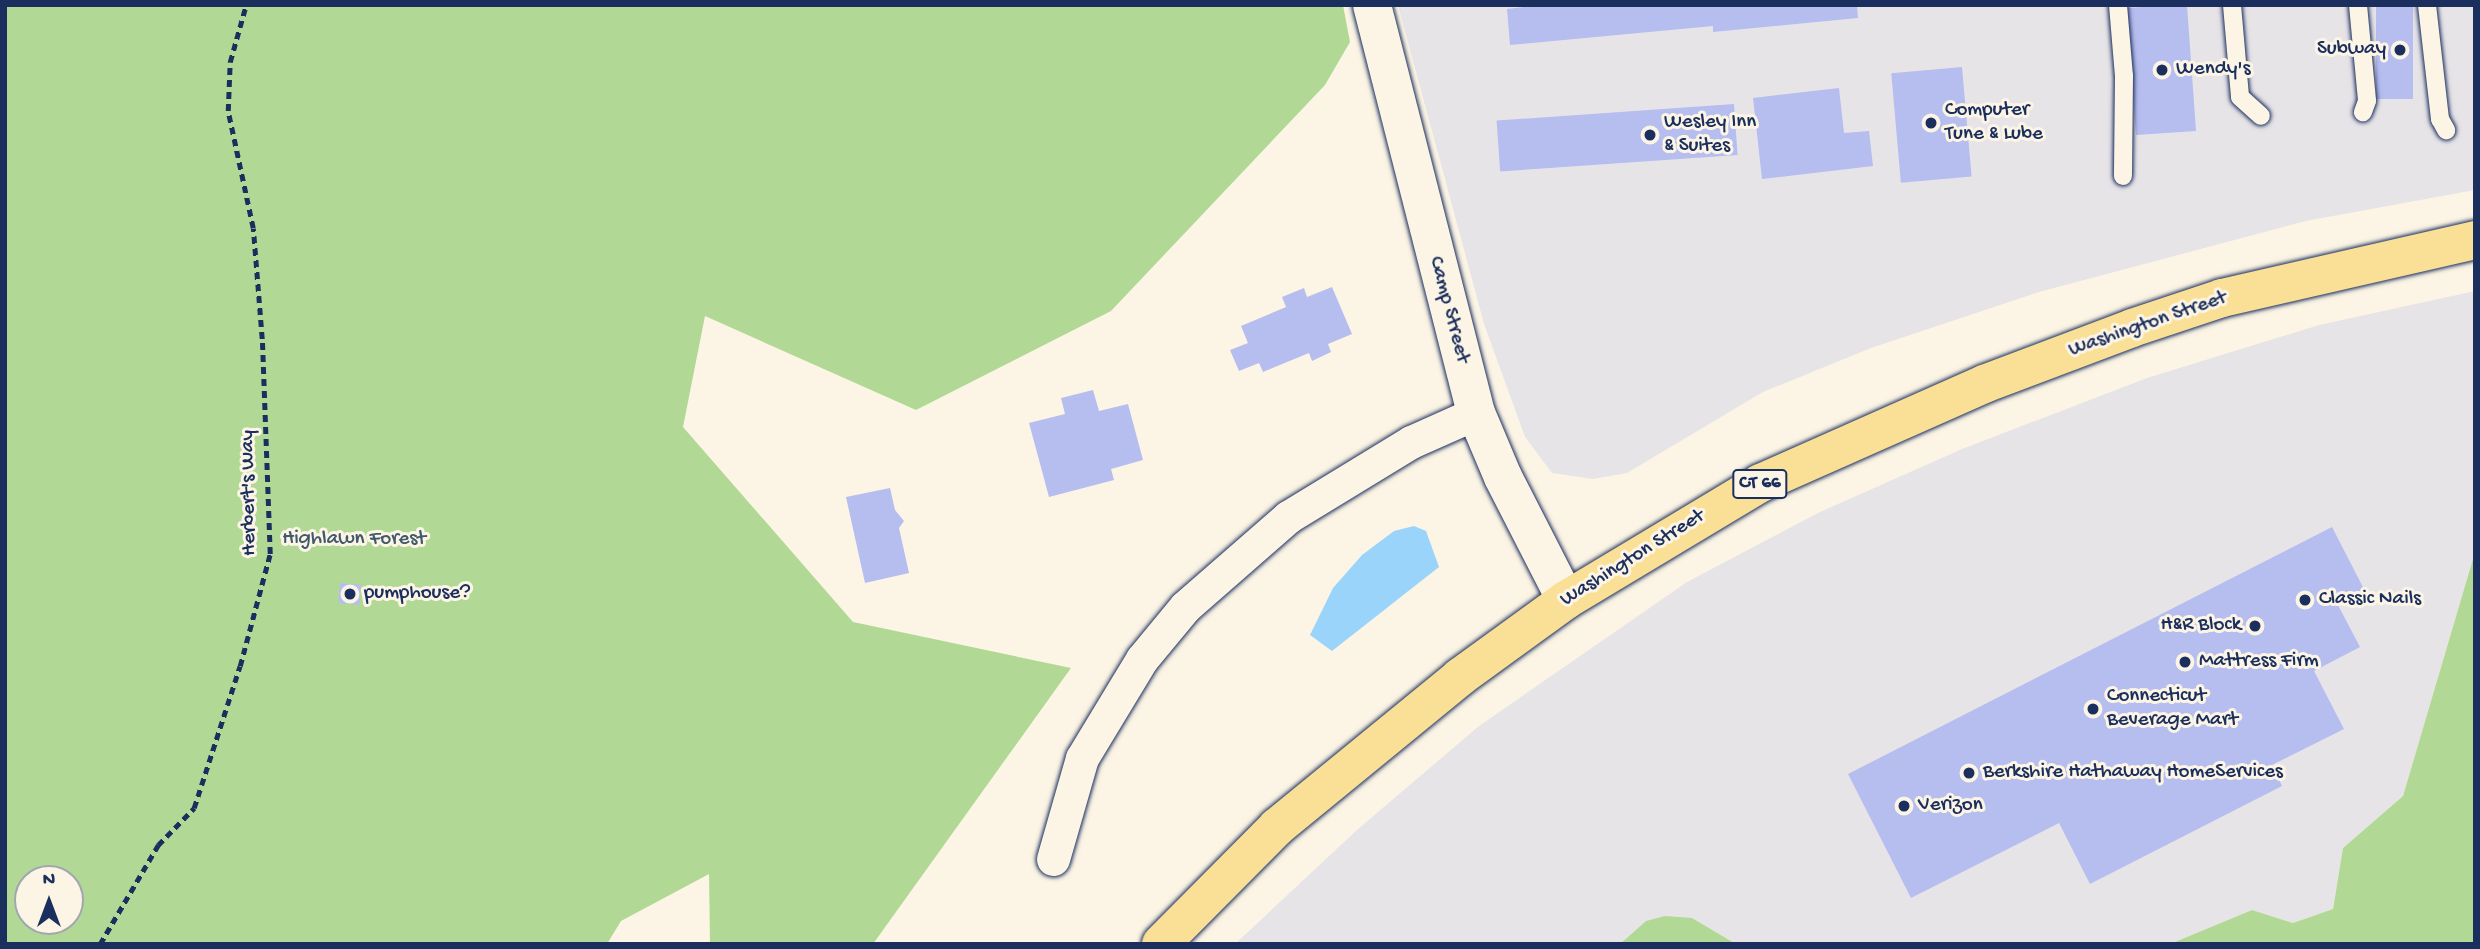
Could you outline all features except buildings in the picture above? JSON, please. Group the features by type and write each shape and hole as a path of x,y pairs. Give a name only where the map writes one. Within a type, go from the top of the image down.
{"highway":[{"name":"Washington Street","path":"1161,944 1278,827 1460,677 1566,600 1761,483 1984,384 2222,298 2475,240"}],"street":[{"name":"Camp Street","path":"1372,5 1476,413 1503,477 1566,600"},
{"path":"1053,859 1082,758 1142,659 1185,607 1288,517 1411,442 1476,413"}],"lane":[{"path":"2118,5 2124,76 2123,176"},
{"path":"2232,5 2240,97 2261,116"},
{"path":"2358,5 2367,101 2363,112"},
{"path":"2427,5 2440,119 2446,130"}],"path":[{"name":"Herbert's Way","path":"100,944 158,845 194,808 240,666 270,554 253,228 228,111 230,62 246,5"}],"shaded area":[{"path":"1398,5 2475,5 2475,190 2306,221 2039,292 1871,348 1763,392 1627,473 1593,479 1552,473 1525,437 1484,324"},
{"path":"2475,291 2475,552 2403,796 2343,848 2333,909 2293,923 2252,910 2170,944 1736,944 1692,918 1646,921 1620,944 1235,944 1358,829 1479,726 1687,582 1820,512 1962,449 2147,378 2319,325"}],"green space":[{"name":"Highlawn Forest","path":"5,5 1343,5 1350,42 1325,85 1111,311 916,410 705,316 683,427 853,622 1071,668 873,944 710,944 709,874 621,921 607,944 5,944"},
{"path":"2475,552 2475,944 2170,944 2252,910 2293,923 2333,909 2343,848 2403,796"},
{"path":"1665,916 1692,918 1736,944 1620,944 1646,921"}],"water":[{"path":"1414,526 1426,531 1439,567 1332,651 1310,635 1333,588 1362,555 1394,531"}],"place":[{"name":"Subway","path":"2400,50"},
{"name":"Wendy's","path":"2162,70"},
{"name":"Computer Tune & Lube","path":"1931,123"},
{"name":"Wesley Inn & Suites","path":"1650,135"},
{"name":"pumphouse?","path":"350,594"},
{"name":"Classic Nails","path":"2305,600"},
{"name":"H&R Block","path":"2255,626"},
{"name":"Mattress Firm","path":"2185,662"},
{"name":"Connecticut Beverage Mart","path":"2093,709"},
{"name":"Berkshire Hathaway HomeServices","path":"1969,773"},
{"name":"Verizon","path":"1904,806"}]}
